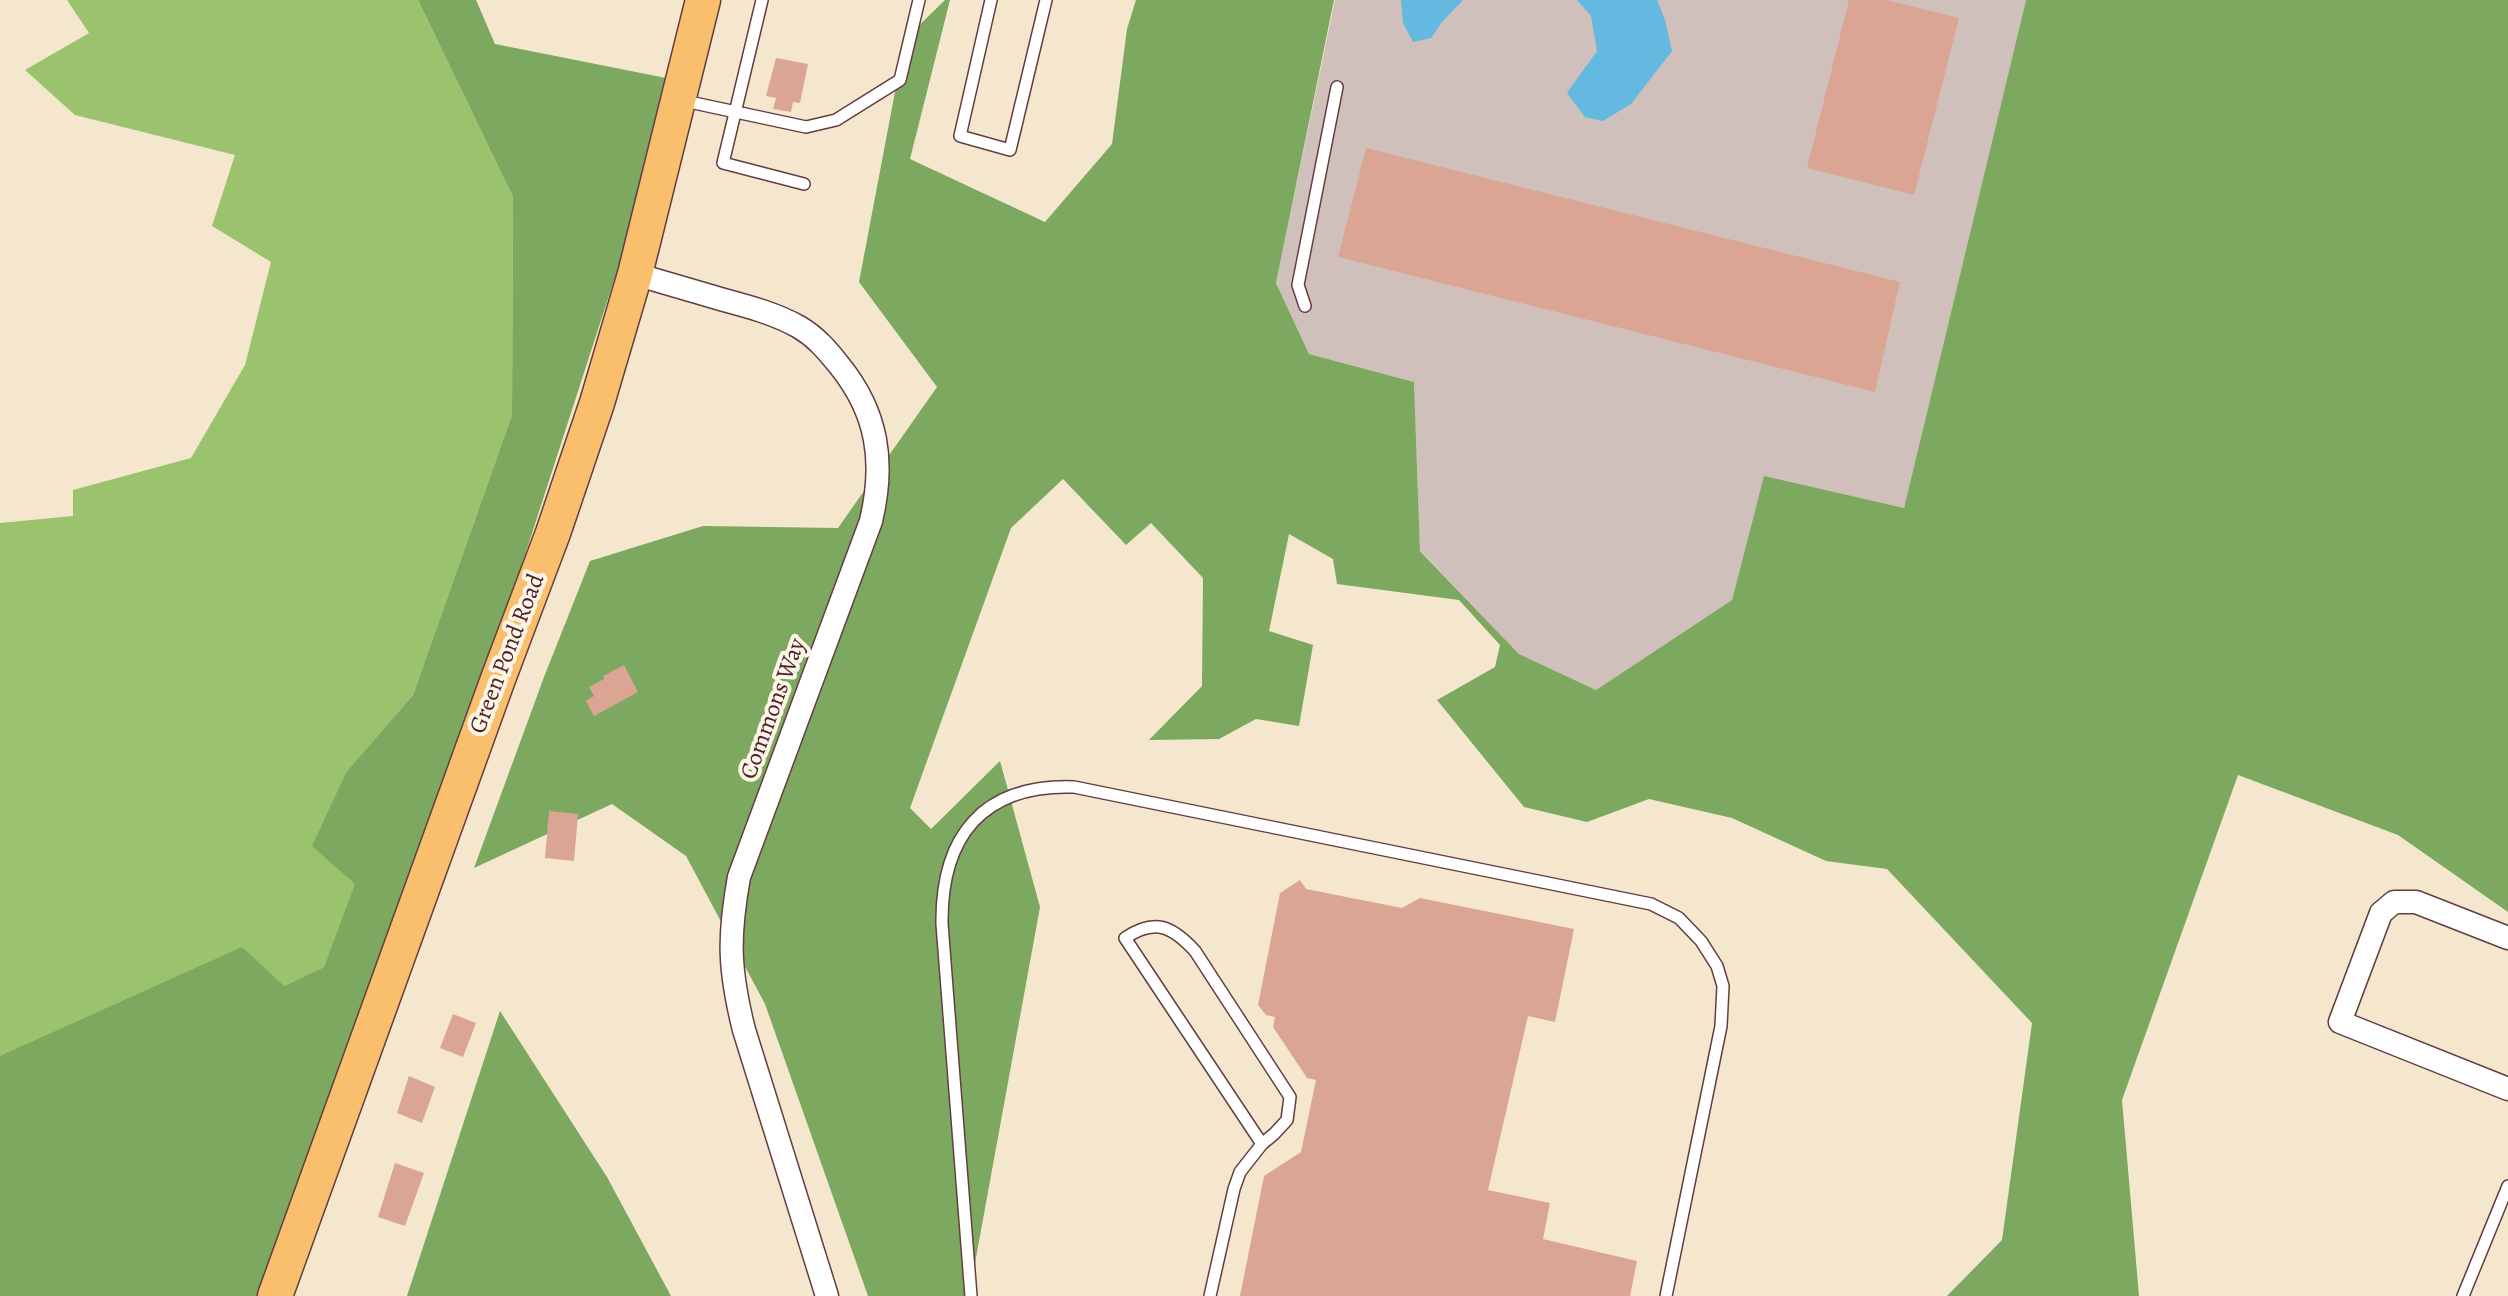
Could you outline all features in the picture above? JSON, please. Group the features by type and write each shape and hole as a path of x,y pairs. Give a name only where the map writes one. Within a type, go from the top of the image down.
{"main road":[{"name":"Green Pond Road","path":"275,1296 553,533 597,403 635,274 703,0"}],"street":[{"name":"Commons Way","path":"635,274 768,313 800,328 823,345 852,381 871,418 876,446 877,496 871,521 739,877 730,939 734,988 744,1030 827,1296"},
{"path":"2508,938 2416,902 2394,902 2381,913 2340,1022 2508,1089"}],"lane":[{"path":"762,0 723,163 804,184"},
{"path":"679,100 806,127 836,120 900,80 919,0"},
{"path":"991,0 960,136 1010,150 1046,0"},
{"path":"1305,306 1298,285 1337,87"},
{"path":"971,1296 942,924 944,883 959,840 971,824 1008,795 1049,786 1089,790 1651,904 1679,918 1701,941 1717,966 1723,986 1721,1026 1666,1296"},
{"path":"1210,1296 1240,1172 1262,1144 1287,1120 1290,1097 1195,951 1181,937 1154,926 1145,927 1125,938 1262,1144"},
{"path":"2463,1296 2508,1186"}],"shaded area":[{"path":"1335,0 2026,0 1904,508 1764,477 1732,600 1596,690 1519,654 1420,550 1414,382 1309,354 1276,283"}],"green space":[{"path":"67,0 418,0 513,197 512,415 413,695 347,771 356,884 324,967 284,986 0,1056 0,523 73,516 73,490 191,458 245,365 271,262 212,226 235,155 75,115 25,70 89,33"},
{"path":"418,0 476,0 495,44 671,79 626,243 480,694 261,1296 0,1296 0,1056 242,947 284,986 324,967 355,884 312,846 347,771 413,695 512,415 513,197"},
{"path":"945,0 950,0 910,159 1045,222 1112,144 1127,29 1136,0 1334,0 1276,283 1309,354 1414,382 1420,551 1519,654 1596,690 1732,600 1764,476 1904,508 2026,0 2508,0 2508,912 2398,835 2238,775 2122,1100 2139,1296 1947,1296 2002,1240 2032,1023 1887,869 1826,861 1732,818 1649,799 1587,822 1524,807 1437,700 1495,667 1500,645 1459,600 1337,584 1333,559 1289,534 1269,631 1313,645 1299,726 1256,719 1219,739 1149,740 1202,686 1203,578 1151,523 1126,545 1063,479 1011,528 910,808 931,829 1000,761 1040,907 969,1296 868,1296 765,1004 686,856 612,804 474,868 590,561 703,526 838,528 937,387 859,282 905,39"},
{"path":"500,1011 607,1177 671,1296 407,1296"}],"water":[{"path":"1401,0 1463,0 1431,38 1413,42 1403,23"},
{"path":"1577,0 1657,0 1672,51 1631,104 1603,121 1585,117 1567,93 1597,51 1591,16"}],"building":[{"path":"1849,0 1887,0 1959,18 1914,195 1807,168"},
{"path":"776,58 808,64 800,103 793,102 791,112 773,109 776,98 766,96"},
{"path":"1366,148 1900,282 1875,392 1338,257"},
{"path":"624,665 638,692 594,716 586,701 594,696 589,687"},
{"path":"549,811 578,814 574,861 545,858"},
{"path":"1300,880 1306,889 1402,908 1420,898 1574,929 1555,1022 1528,1016 1488,1190 1550,1203 1543,1239 1637,1261 1630,1296 1240,1296 1264,1176 1301,1152 1316,1080 1307,1078 1273,1027 1275,1017 1266,1015 1258,1005 1280,893"},
{"path":"453,1014 476,1023 463,1057 440,1048"},
{"path":"409,1076 435,1087 422,1123 397,1113"},
{"path":"395,1163 424,1173 405,1226 378,1217"}]}
